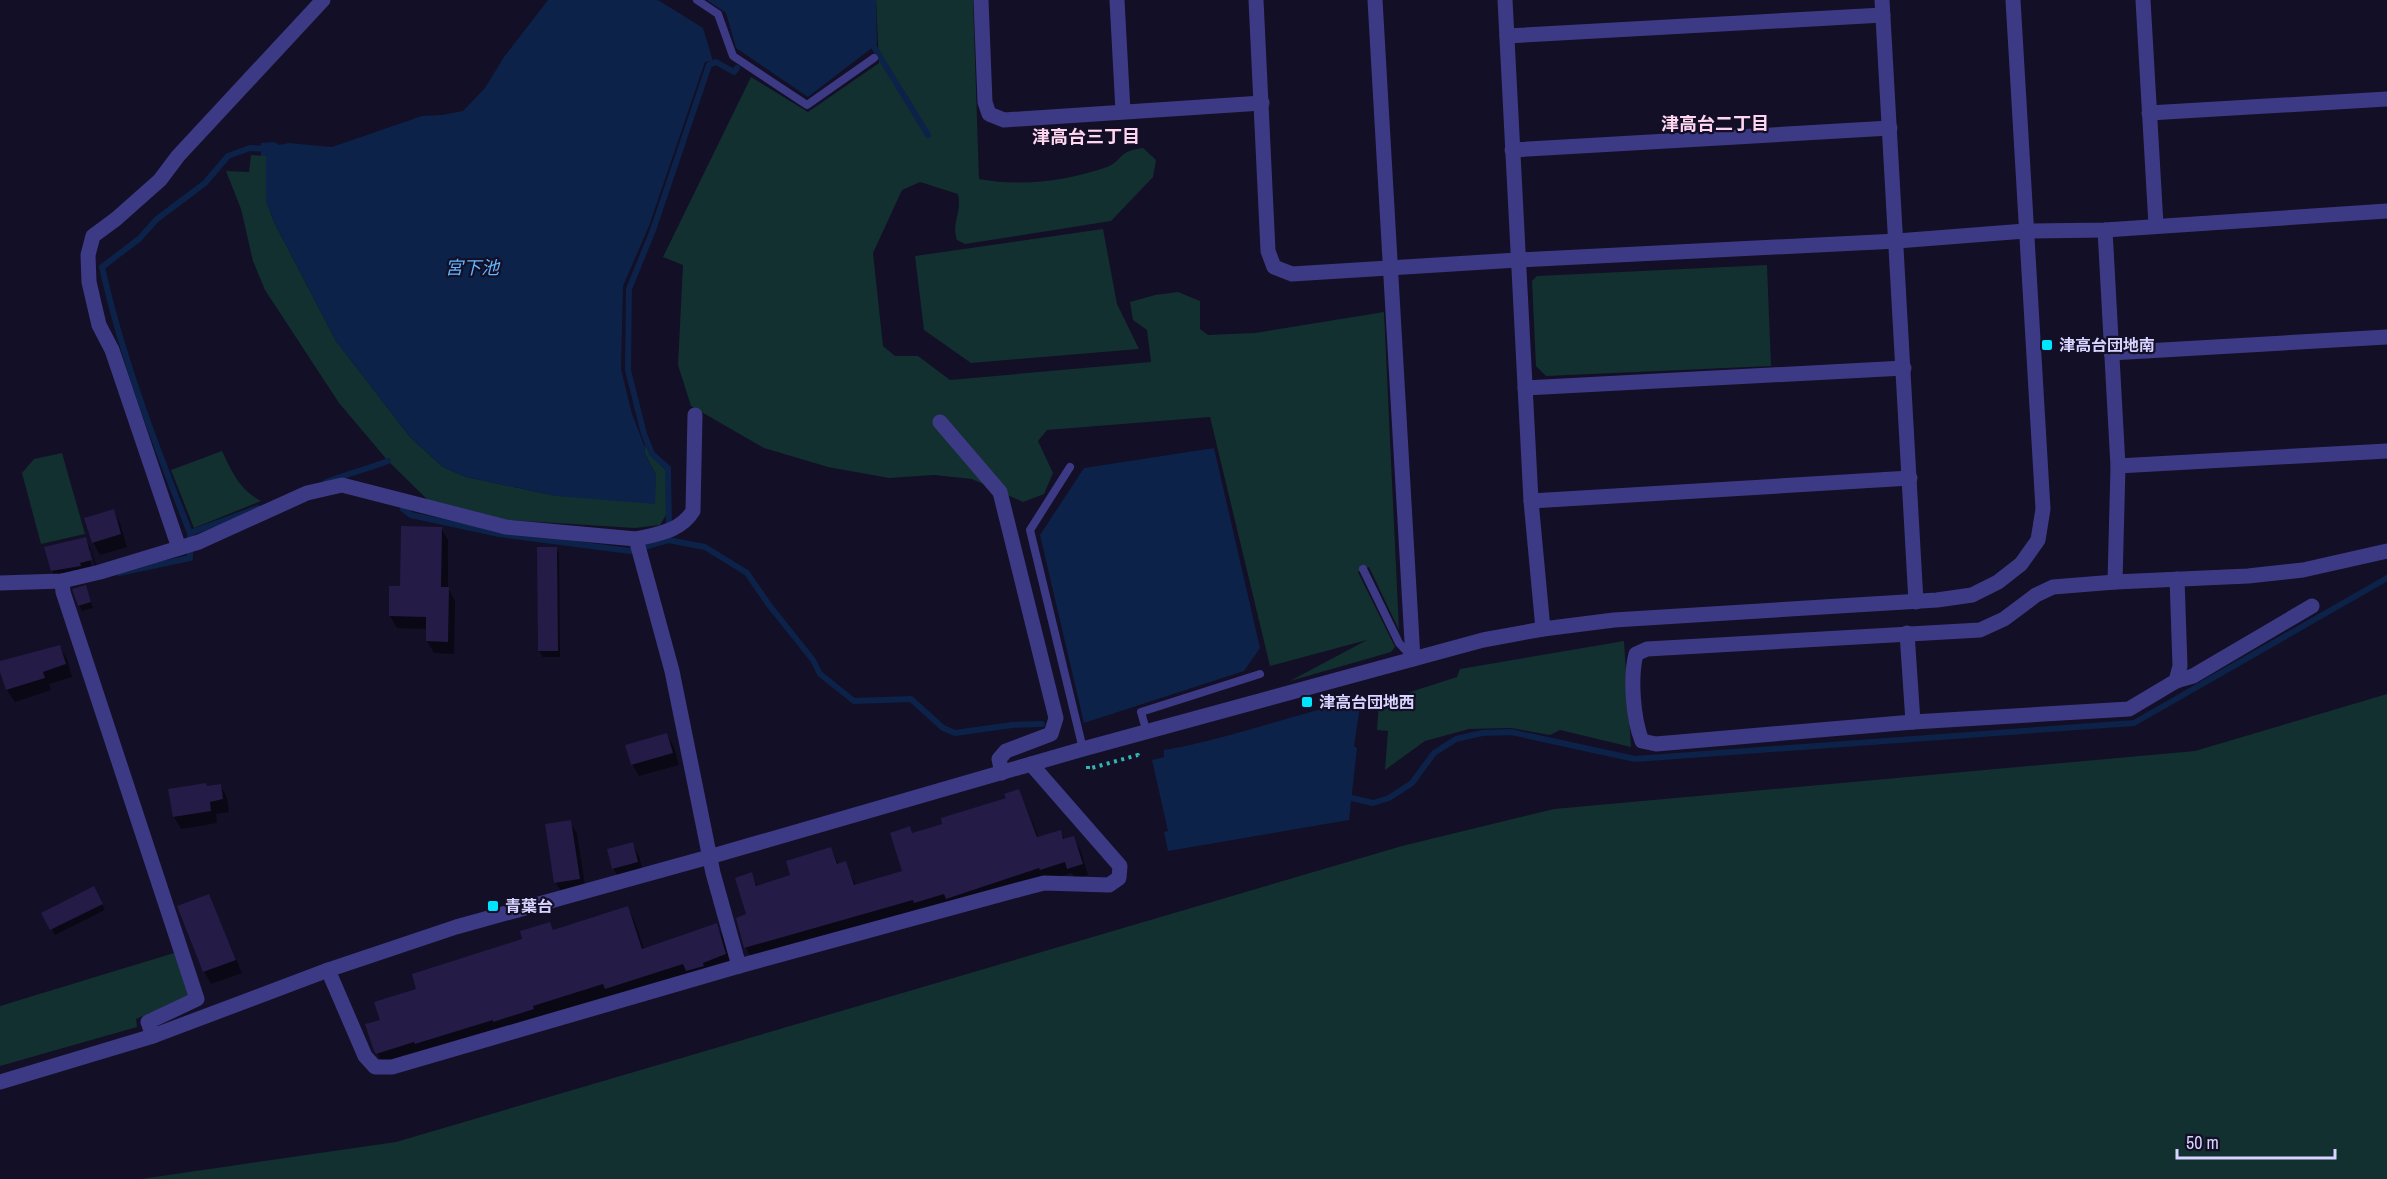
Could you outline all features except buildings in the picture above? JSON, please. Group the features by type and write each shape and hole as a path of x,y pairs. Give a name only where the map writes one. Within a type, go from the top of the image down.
{"street":[{"path":"188,545 112,350 99,325 89,282 90,246 93,236 160,180 178,156 323,0"},
{"path":"981,0 985,102 989,114 1004,120 1262,103"},
{"path":"1117,0 1123,111"},
{"path":"1256,0 1268,251 1274,267 1292,274 1897,241 2025,231 2105,230 2387,211"},
{"path":"1375,0 1413,659"},
{"path":"1505,0 1531,501 1543,629"},
{"path":"0,1082 153,1036 328,970 456,927 1083,749 1483,640 1543,629 1614,620 1916,602 1972,595 1998,582 2021,564 2038,540 2043,509 2013,0"},
{"path":"2143,0 2156,225"},
{"path":"1507,36 1883,8 1916,602"},
{"path":"2149,113 2387,99"},
{"path":"1512,150 1890,128"},
{"path":"2105,230 2118,466 2115,582"},
{"path":"2111,353 2387,337"},
{"path":"1525,388 1904,368"},
{"path":"0,583 62,585 188,545 307,494 342,485 506,527 638,546 686,522 693,511 695,415"},
{"path":"940,422 1000,492 1056,718 1051,734 1006,750 999,759 1002,773"},
{"path":"2118,466 2387,451"},
{"path":"1531,501 1910,478"},
{"path":"638,546 672,671 709,857 739,966"},
{"path":"2312,606 2193,676 2176,681 2129,709 1913,722 1656,744 1642,741 1636,727 1633,664 1636,654 1647,649 1980,630 2004,619 2036,595 2053,588 2303,570 2387,551"},
{"path":"2176,579 2180,666 2176,681"},
{"path":"62,585 197,999 148,1022 153,1036"},
{"path":"1907,633 1913,722"},
{"path":"328,970 365,1056 375,1067 392,1067 739,966 1044,883 1109,885 1119,878 1119,866 1031,764"}],"lane":[{"path":"697,0 718,14 733,56 807,105 874,58"},
{"path":"1070,467 1030,530 1083,749"},
{"path":"1364,569 1399,643 1413,659"},
{"path":"1147,733 1141,712 1260,674"}],"path":[{"path":"1088,769 1138,755 1139,759"}],"green space":[{"path":"876,0 973,0 979,179 1028,182 1076,176 1107,167 1125,153 1143,148 1156,160 1153,177 1111,221 965,244 957,240 955,234 959,208 958,194 920,182 902,190 873,253 883,346 895,356 918,356 950,380 1151,362 1147,330 1133,320 1130,302 1155,295 1178,292 1200,301 1200,329 1208,335 1255,333 1384,312 1399,630 1369,567 1358,572 1395,647 1391,652 1290,681 1367,640 1270,666 1210,417 1047,430 1038,441 1053,473 1044,494 1023,502 972,479 934,475 889,478 828,467 764,448 691,406 678,365 683,265 663,257 751,77 808,112 879,63"},
{"path":"251,155 266,156 266,200 274,222 336,341 410,437 443,467 466,477 556,496 656,475 645,454 644,445 666,471 666,515 660,525 635,528 508,520 428,500 388,461 339,403 265,290 253,261 241,209 226,171 249,172"},
{"path":"1103,229 1117,304 1139,349 971,363 924,330 915,256"},
{"path":"1767,265 1771,366 1546,376 1536,366 1532,281 1537,276"},
{"path":"222,451 242,485 261,501 194,528 171,470"},
{"path":"62,453 85,534 41,544 22,473 34,459"},
{"path":"1624,641 1631,747 1560,730 1550,735 1511,728 1469,729 1425,741 1385,770 1388,731 1377,730 1379,702 1457,677 1460,669"},
{"path":"2387,694 2387,1179 141,1179 396,1142 1402,846 1554,809 2195,751"},
{"path":"174,953 190,996 136,1019 137,1027 0,1066 0,1006"}],"water":[{"name":"宮下池","path":"548,0 658,0 703,28 713,61 705,62 649,226 623,286 621,369 645,454 656,475 655,504 556,496 466,477 443,467 410,437 336,341 274,222 266,200 266,156 261,156 261,143 332,147 422,116 463,111 485,88 504,57"},
{"path":"707,0 876,0 877,44 808,97 736,48 726,13"},
{"path":"1214,448 1260,648 1244,671 1084,723 1040,535 1084,468"},
{"path":"1361,700 1354,746 1357,748 1349,820 1168,851 1164,832 1168,831 1152,760 1164,757 1164,750"}],"waterway":[{"path":"871,42 928,135"},
{"path":"669,524 668,468 652,454 644,434 628,370 629,289 653,230 709,65 716,62 734,72 737,68"},
{"path":"190,533 152,435 119,335 102,267 139,239 157,219 205,183 228,156 250,148 268,149"},
{"path":"326,482 388,461"},
{"path":"119,573 190,558 190,533 258,508"},
{"path":"403,509 411,515 499,534 630,551 668,540 705,547 747,573 769,605 813,660 820,674 854,701 911,699 943,728 955,733 1012,725 1042,724"},
{"path":"1343,796 1373,803 1389,798 1412,783 1434,753 1456,739 1482,733 1511,732 1635,759 2134,723 2387,578"}],"place":[{"name":"津高台団地南","path":"2047,345"},
{"name":"津高台団地西","path":"1307,702"},
{"name":"青葉台","path":"493,906"}],"district":[{"name":"津高台二丁目","path":"1715,123"},
{"name":"津高台三丁目","path":"1086,136"}]}
